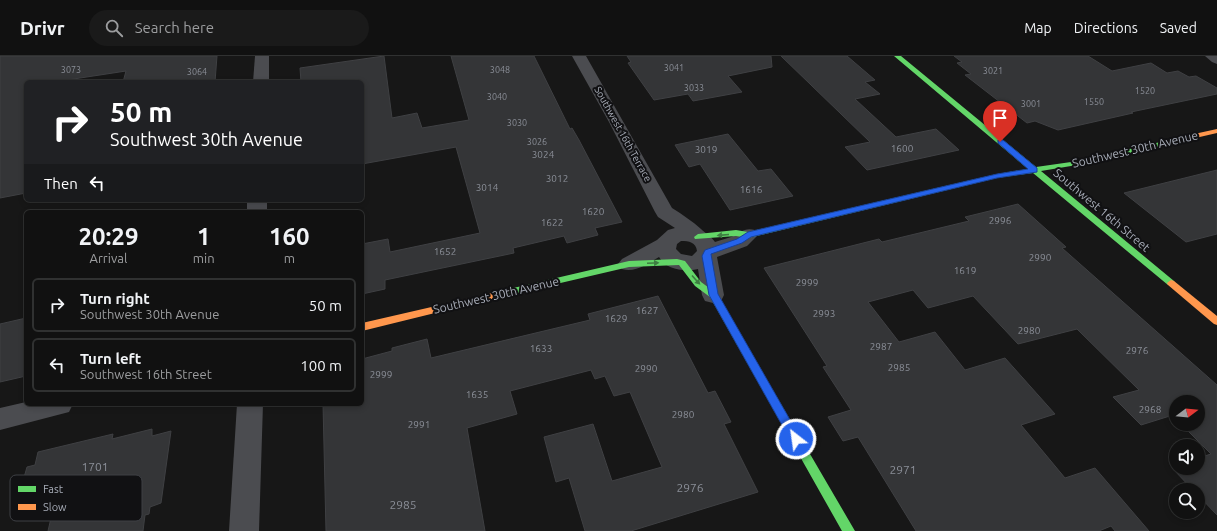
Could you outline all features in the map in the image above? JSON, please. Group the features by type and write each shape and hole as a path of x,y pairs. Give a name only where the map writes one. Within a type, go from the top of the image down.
{"street":[{"path":"262,56 262,80"},
{"name":"Southwest 16th Terrace","path":"579,56 618,122 665,212 687,227 701,245"},
{"name":"Southwest 16th Street","path":"897,56 1217,321"},
{"path":"1212,56 1217,59"},
{"name":"Southwest 30th Avenue","path":"629,264 666,243 675,235 701,245 740,241 748,235 997,176 1071,164 1217,131"},
{"path":"665,212 663,218 667,254 679,263 698,284 713,295"},
{"path":"679,263 696,263 701,245"},
{"path":"701,245 713,295 849,531"},
{"name":"Southwest 30th Avenue","path":"364,327 629,264 679,263"},
{"path":"0,419 52,406"},
{"path":"244,531 250,406"}],"building":[{"path":"0,56 217,56 215,80 124,80 126,71 67,80 24,80 24,193 0,198"},
{"path":"384,56 392,118 417,113 422,128 469,120 451,56 534,56 570,129 572,128 579,140 622,222 595,228 598,235 567,243 564,236 513,248 514,253 385,280 385,289 364,294 364,244 388,239 390,252 480,233 456,147 364,164 364,80 301,80 300,68"},
{"path":"627,56 771,56 772,67 728,76 742,92 693,101 688,94 654,100 628,63 631,62"},
{"path":"781,56 847,56 875,80 865,82 880,94 855,99 896,137 936,129 959,150 867,170 845,147 870,142"},
{"path":"954,56 1088,56 1112,71 1151,63 1167,73 1178,71 1189,77 1196,76 1217,88 1217,94 1131,112 1133,113 1058,130 1035,121 1027,123 965,75 971,74 957,63 962,62"},
{"path":"728,134 758,171 771,169 793,196 730,210 700,164 689,167 675,145"},
{"path":"1217,170 1217,234 1186,242 1124,193"},
{"path":"1018,204 1066,247 1062,248 1217,385 1217,515 1205,502 1205,483 1186,483 1179,475 1205,475 1205,456 1211,454 1205,448 1205,439 1196,439 1188,431 1205,431 1205,395 1169,395 1169,416 1141,425 1113,397 1139,390 1077,329 1018,344 973,296 928,308 913,290 868,302 899,342 935,332 965,370 1005,358 1055,414 1021,425 1065,478 1095,468 1149,531 1115,531 1111,526 1099,531 916,531 858,437 843,441 828,417 851,410 823,367 827,366 764,268 879,239 882,242 969,221 965,217"},
{"path":"658,296 708,393 715,391 731,422 724,424 758,492 631,531 585,531 569,478 556,482 544,437 593,424 612,481 662,467 630,392 614,396 605,376 595,379 591,370 510,391 517,414 467,428 485,531 326,531 323,406 364,406 364,358 392,351 392,348 427,339 431,358 590,320 588,314"},
{"path":"24,318 24,376 0,382 0,324"},
{"path":"152,429 152,436 171,431 161,503 150,507 149,514 145,515 143,531 48,531 50,521 142,521 142,475 25,475 27,467 35,465 38,452 113,434 112,439"}],"traffic: fast":[{"path":"897,56 1171,283"},
{"path":"698,237 736,233 748,235 997,176 1071,164 1165,143"},
{"path":"501,294 629,264 677,262"},
{"path":"682,263 698,284 713,295 849,531"}],"traffic: slow":[{"path":"1165,143 1217,131"},
{"path":"1171,283 1217,321"},
{"path":"364,327 501,294"}],"route":[{"path":"796,439 713,295 713,285 706,256 708,252 740,241 748,235 997,176 1035,170 1000,142"}]}
